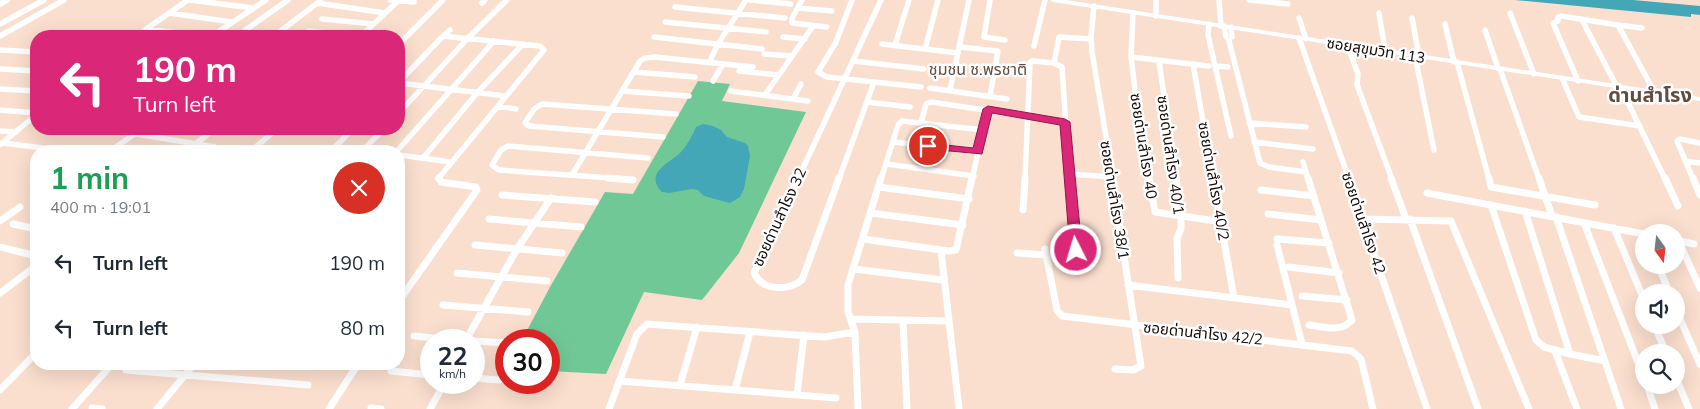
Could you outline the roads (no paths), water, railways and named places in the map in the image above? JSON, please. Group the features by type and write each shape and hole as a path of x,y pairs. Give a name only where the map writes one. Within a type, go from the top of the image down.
{"main road":[{"name":"ซอยสุขุมวิท 113","path":"1053,0 1303,38 1350,51 1385,51 1700,99"}],"street":[{"path":"0,4 7,0"},
{"path":"0,24 44,0"},
{"path":"0,36 64,0"},
{"path":"147,29 189,0 253,8"},
{"path":"221,30 266,0"},
{"path":"245,30 288,0"},
{"path":"390,0 414,2"},
{"path":"368,30 398,0"},
{"path":"405,38 443,0"},
{"path":"405,106 468,38 507,0"},
{"path":"709,63 718,44 746,0"},
{"path":"750,0 791,4"},
{"path":"802,0 792,18 792,23 827,27"},
{"path":"852,0 836,42 818,72 827,77 921,87"},
{"name":"ซอยด่านสำโรง 32","path":"874,82 802,280 798,285 790,288 761,284 755,279 754,273 843,78 854,61 881,0"},
{"path":"895,45 909,0"},
{"path":"925,49 938,0"},
{"path":"950,90 969,0"},
{"path":"990,0 984,37 1005,40"},
{"path":"1034,46 1045,0"},
{"path":"1156,0 1156,16"},
{"path":"1219,0 1249,123 1262,165 1306,172"},
{"path":"1249,0 1288,4"},
{"path":"282,30 319,1 385,12"},
{"name":"ซอยด่านสำโรง 38/1","path":"1094,6 1091,38 1128,285 1140,344 1141,366 1133,370 1115,369"},
{"path":"675,7 785,18"},
{"path":"798,8 832,11"},
{"path":"169,13 232,22"},
{"name":"ซอยด่านสำโรง 40","path":"1133,13 1131,57 1138,115 1154,210 1156,213 1222,222"},
{"path":"1379,13 1385,51"},
{"path":"1510,13 1534,74"},
{"path":"1578,81 1553,23 1558,21 1559,16 1642,28"},
{"name":"ซอยด่านสำโรง 42","path":"1299,18 1303,38 1427,409"},
{"path":"1412,18 1434,150"},
{"path":"322,19 374,24"},
{"path":"1582,20 1640,126 1678,206"},
{"path":"665,22 766,32"},
{"path":"1208,24 1212,66 1231,136"},
{"path":"1445,24 1492,187 1595,205"},
{"path":"1618,25 1655,93"},
{"path":"765,95 813,26"},
{"path":"0,28 12,30"},
{"path":"147,29 155,30"},
{"path":"405,76 450,30"},
{"path":"1485,30 1538,171 1544,196 1554,217 1621,409"},
{"path":"405,292 477,190 476,187 470,185 439,181 438,179 543,52 543,48 523,44 444,36"},
{"path":"654,37 718,44 791,56"},
{"path":"782,37 805,39"},
{"path":"1054,63 1059,37 1091,38"},
{"path":"402,145 494,40"},
{"path":"423,158 478,92 523,44"},
{"path":"882,44 925,49 998,52 990,96"},
{"path":"0,50 30,52"},
{"path":"1350,51 1358,74 1357,85 1478,409"},
{"path":"572,175 597,130 612,109 640,61 650,57 753,66"},
{"path":"1131,57 1228,67"},
{"path":"854,61 924,69"},
{"name":"ซอยด่านสำโรง 40/1","path":"1159,61 1181,217 1181,229 1177,238 1178,278"},
{"path":"1023,210 1029,116 1030,62 1054,63 1062,67 1077,268"},
{"path":"713,81 723,64"},
{"name":"ซอยด่านสำโรง 40/2","path":"1193,64 1234,298"},
{"path":"0,68 30,70"},
{"path":"739,71 778,75"},
{"path":"634,72 695,77"},
{"path":"1562,78 1578,117 1640,126"},
{"path":"405,83 506,96"},
{"path":"793,99 802,84"},
{"path":"930,88 1006,99"},
{"path":"0,90 30,91"},
{"path":"622,91 689,96"},
{"path":"731,91 808,101"},
{"path":"867,102 910,107"},
{"path":"921,122 924,108 928,102 988,109 1065,122"},
{"path":"663,137 597,130 529,126 525,122 534,109 542,104 676,114"},
{"path":"498,106 516,109"},
{"path":"863,239 941,250 956,250 988,109"},
{"path":"0,110 30,113"},
{"path":"2,144 30,119"},
{"path":"858,409 855,332 848,312 848,285 900,122 921,122 983,130"},
{"path":"1249,123 1306,127"},
{"path":"0,132 16,132"},
{"path":"122,145 134,135 202,145"},
{"path":"196,144 207,135"},
{"path":"258,145 270,135"},
{"path":"337,145 347,135"},
{"path":"367,145 378,135"},
{"path":"1700,143 1678,140 1685,161 1698,185 1700,195"},
{"path":"894,142 978,152"},
{"path":"1254,142 1313,149"},
{"path":"2,144 30,147"},
{"path":"633,180 499,170 492,165 501,150 508,146 648,158"},
{"path":"405,156 451,162"},
{"path":"1685,161 1700,163"},
{"path":"1303,162 1352,320 1346,326 1340,328 1310,325"},
{"path":"887,164 974,176"},
{"path":"1069,174 1112,177"},
{"path":"879,187 969,199"},
{"path":"1260,190 1314,196"},
{"path":"1428,193 1635,232"},
{"path":"502,195 595,202"},
{"path":"472,329 517,249 551,198"},
{"path":"1491,205 1536,340 1541,346 1555,351 1605,361"},
{"path":"0,221 20,207"},
{"path":"1525,211 1570,354"},
{"path":"871,213 963,225"},
{"path":"1268,214 1321,220"},
{"path":"489,219 581,227"},
{"path":"1363,219 1451,221 1529,409"},
{"path":"1584,222 1635,355"},
{"path":"13,224 30,228"},
{"path":"1614,228 1637,284"},
{"path":"1302,344 1277,242 1329,243"},
{"path":"1685,242 1694,244"},
{"path":"475,245 562,253"},
{"path":"0,247 30,254"},
{"path":"941,250 959,409"},
{"name":"ซอยด่านสำโรง 42/2","path":"1016,253 1045,252 1057,310 1062,316 1302,344 1352,352 1360,356 1373,409"},
{"path":"1685,257 1700,288"},
{"path":"1289,267 1338,273"},
{"path":"854,268 943,280"},
{"path":"0,293 30,270"},
{"path":"457,274 546,281"},
{"path":"1128,285 1292,305"},
{"path":"1302,296 1346,300"},
{"path":"443,305 528,312"},
{"path":"851,319 949,321"},
{"path":"903,321 907,409"},
{"path":"609,409 637,334 641,327 652,323 824,337 855,332"},
{"path":"680,385 697,327"},
{"path":"1685,330 1700,364"},
{"path":"735,390 750,332"},
{"path":"798,395 804,335"},
{"path":"414,336 420,337"},
{"path":"1555,351 1577,409"},
{"path":"0,390 30,359"},
{"path":"72,409 107,370"},
{"path":"126,370 308,385"},
{"path":"157,409 189,370"},
{"path":"329,409 354,370"},
{"path":"391,371 420,374"},
{"path":"619,381 836,398"},
{"path":"430,409 438,394"},
{"path":"1649,394 1655,409"},
{"path":"1683,394 1689,409"},
{"path":"92,408 102,409"},
{"path":"371,408 381,409"}],"water":[{"path":"1515,0 1633,0 1700,6 1700,15 1691,14 1691,17"},
{"path":"703,124 713,126 721,130 727,137 745,143 748,146 750,156 744,189 740,197 730,203 704,196 698,190 692,189 669,193 662,192 657,185 657,174 660,170 680,153 696,127"}],"district":[{"name":"ชุมชน ช.พรชาติ","path":"978,69"},
{"name":"ด่านสำโรง","path":"1650,94"}]}
